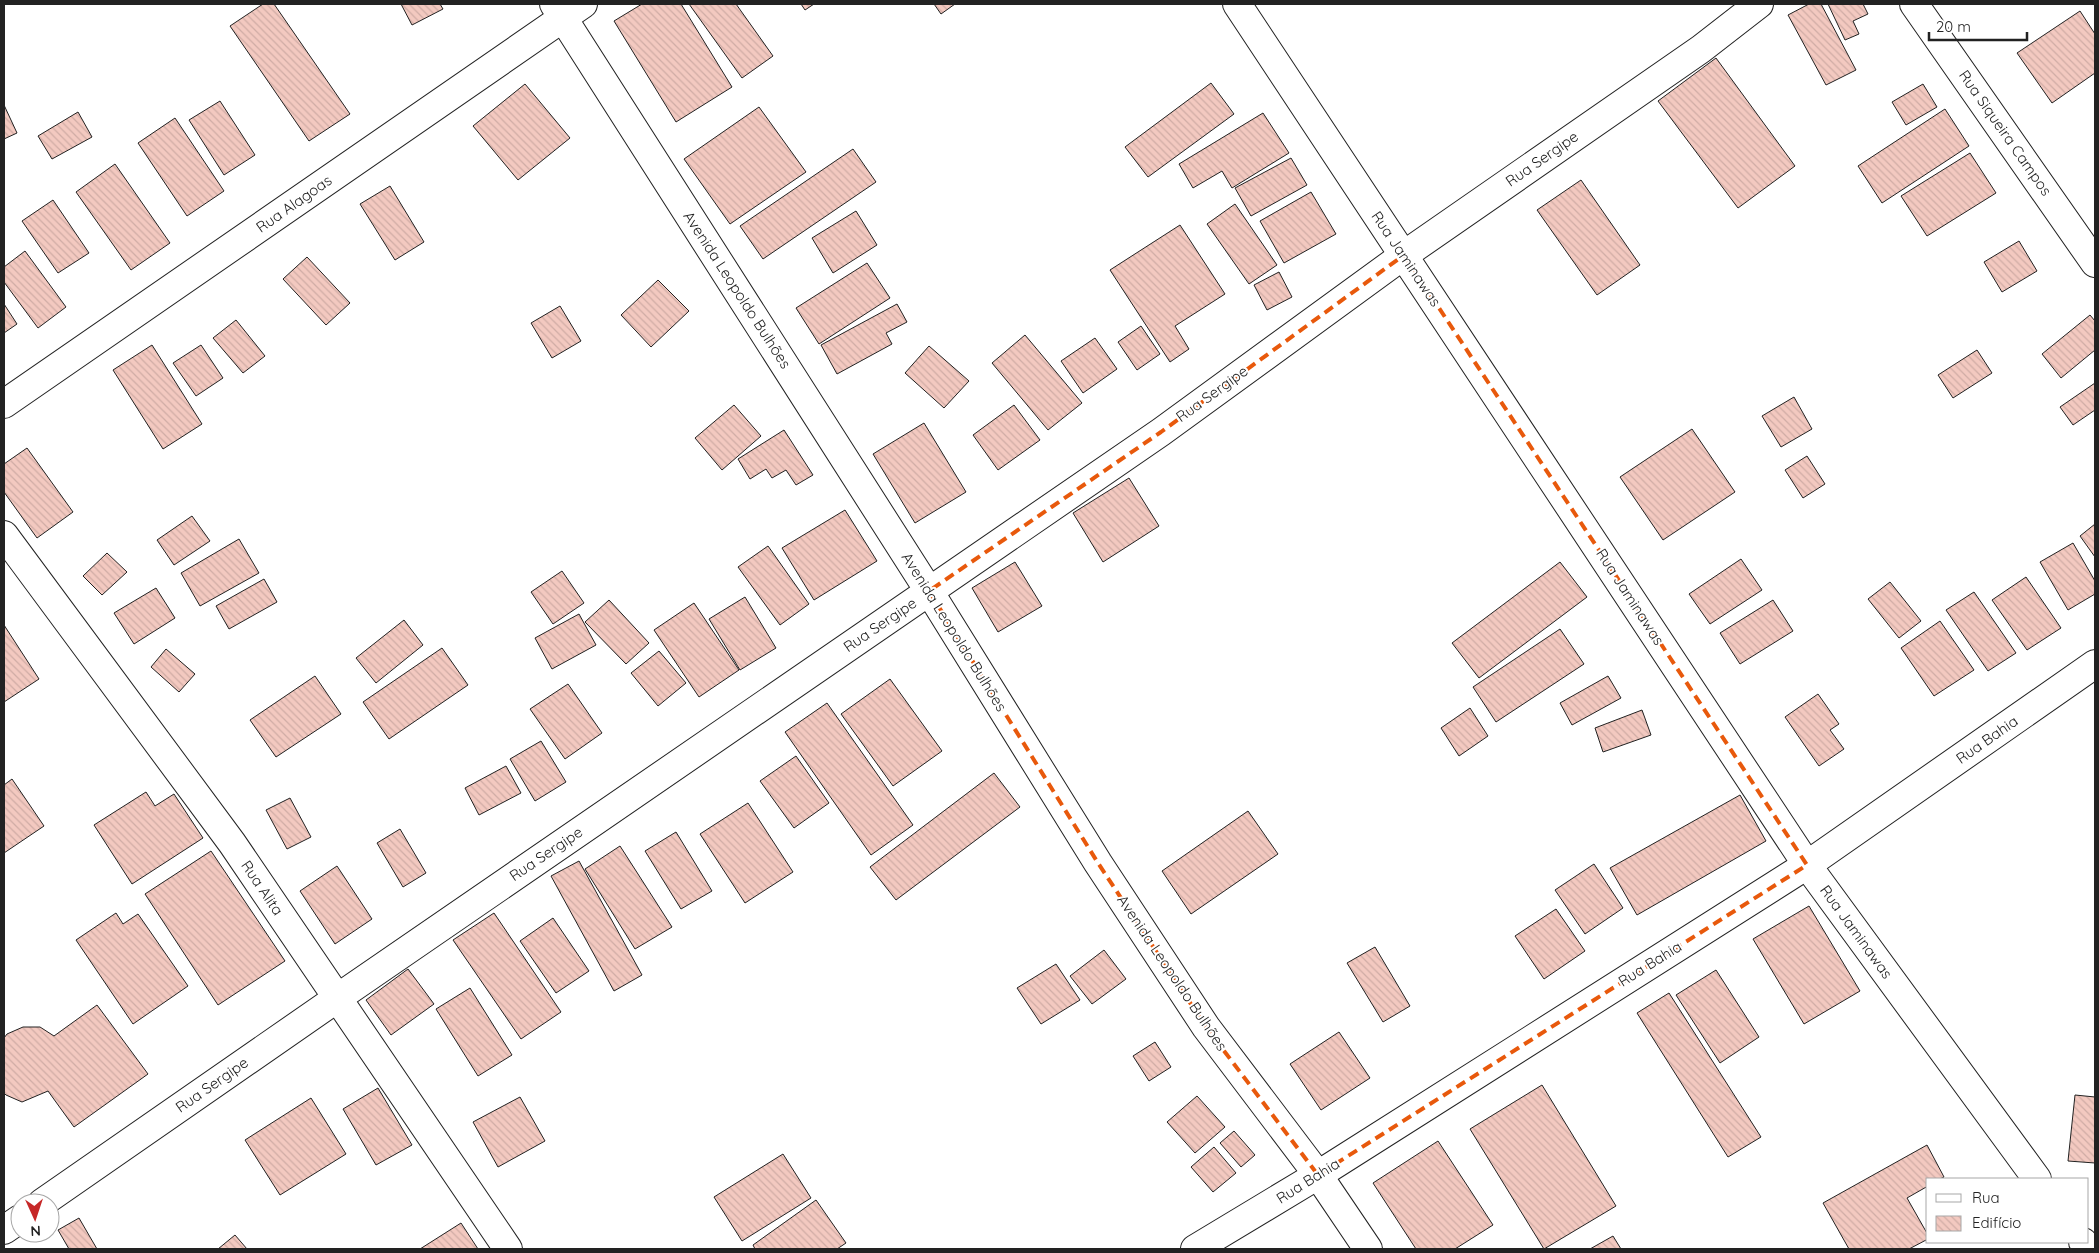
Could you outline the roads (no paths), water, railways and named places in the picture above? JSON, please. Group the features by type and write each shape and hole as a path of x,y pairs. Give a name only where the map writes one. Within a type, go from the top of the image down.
{"street":[{"name":"Rua Jaminawas","path":"1237,4 1807,865 2036,1178"},
{"name":"Rua Sergipe","path":"56,1193 1161,432 1404,255 1700,49 1760,4"},
{"name":"Rua Siqueira Campos","path":"1914,4 2095,263"},
{"name":"Rua Alagoas","path":"4,404 567,9"},
{"name":"Avenida Leopoldo Bulhões","path":"567,9 1098,863 1201,1018 1318,1175 1368,1249"},
{"name":"Rua Alita","path":"4,535 232,843 336,999 508,1249"},
{"name":"Rua Bahia","path":"1195,1249 1318,1175 1807,865 2095,664"}]}
